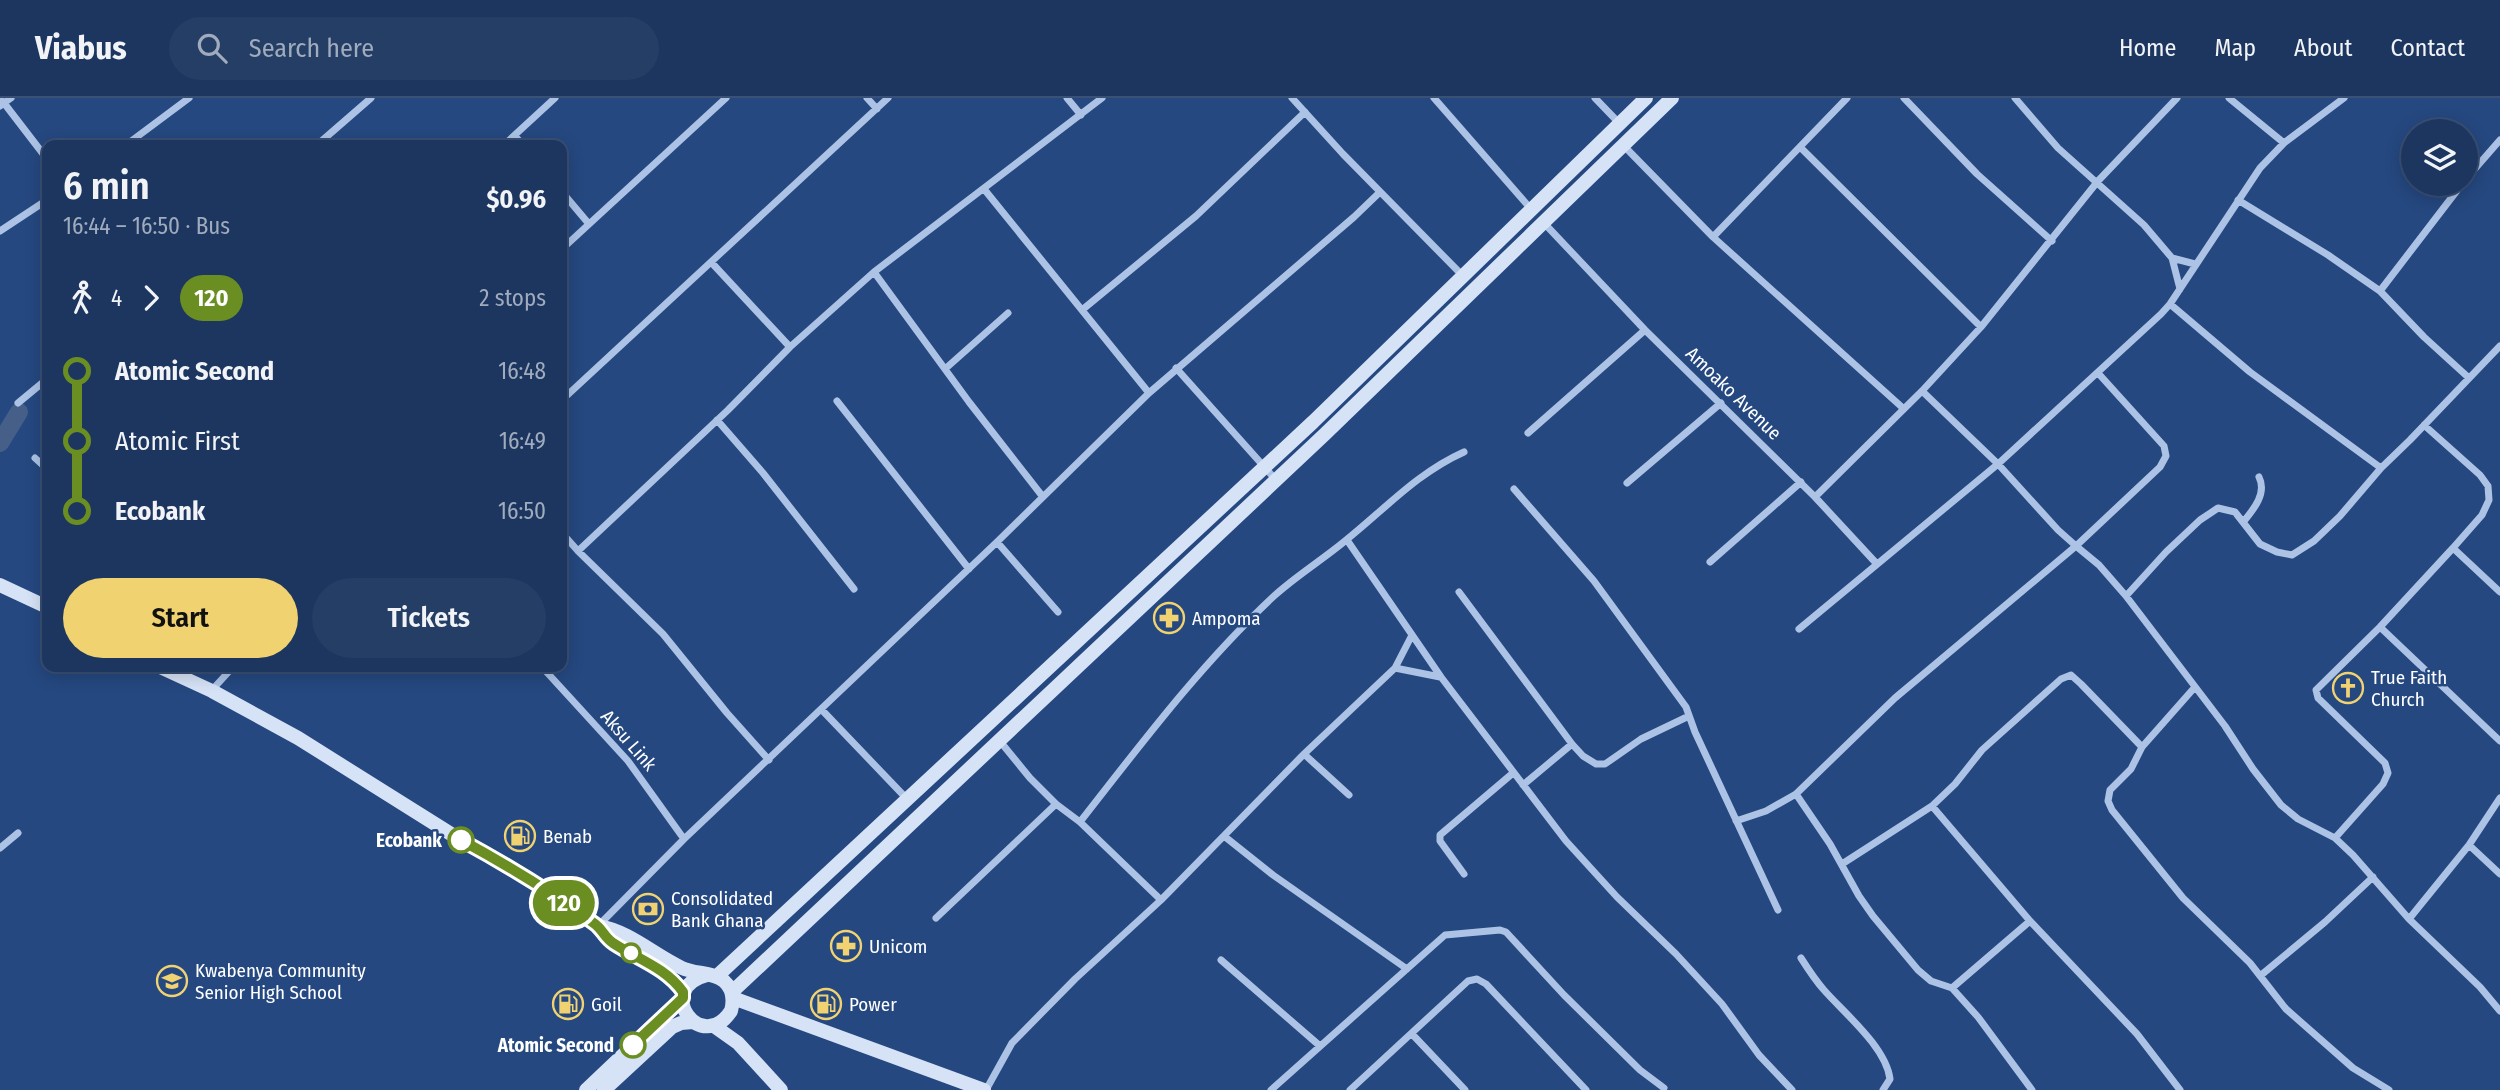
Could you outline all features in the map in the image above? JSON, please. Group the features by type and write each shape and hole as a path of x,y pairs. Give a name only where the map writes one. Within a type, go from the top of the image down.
{"street":[{"path":"132,140 189,98"},
{"path":"323,140 371,98"},
{"path":"510,140 555,98"},
{"path":"567,244 726,98"},
{"path":"867,98 877,108"},
{"path":"567,395 888,98"},
{"path":"1067,98 1081,115"},
{"path":"578,551 790,347 874,272 1102,98"},
{"path":"1292,98 1462,275"},
{"path":"1434,98 1531,209"},
{"path":"1595,98 1620,124"},
{"path":"586,1090 683,995 692,982 712,976 908,800 1265,467 1646,98"},
{"path":"732,995 1276,480 1672,98"},
{"path":"1713,237 1847,98"},
{"path":"1904,98 1977,174 2052,241"},
{"path":"2015,98 2058,148 2144,225 2172,258 2180,289"},
{"path":"1815,496 1922,391 1981,327 2098,181 2176,98"},
{"path":"2229,98 2284,143"},
{"path":"1799,629 1998,464 2170,304 2260,167 2284,143 2344,98"},
{"path":"4,101 42,152"},
{"path":"1082,310 1196,216 1305,112"},
{"path":"515,135 519,140"},
{"path":"2478,165 2500,140"},
{"path":"1624,146 1713,237 1904,409"},
{"path":"1800,147 1981,327"},
{"path":"984,189 1149,393"},
{"path":"598,926 684,839 969,569 1149,393 1380,192"},
{"path":"2380,291 2453,196"},
{"path":"567,198 589,224"},
{"path":"2238,200 2328,255 2380,291 2424,337 2469,378"},
{"path":"0,231 42,203"},
{"name":"Amoako Avenue","path":"1544,223 1645,330 1815,496 1876,563"},
{"path":"2172,258 2194,264"},
{"path":"711,262 790,347"},
{"path":"874,272 1043,496"},
{"path":"2170,304 2250,372 2381,468"},
{"path":"945,369 1008,313"},
{"path":"1528,433 1645,330"},
{"path":"2126,596 2166,552 2200,520 2218,508 2235,512 2260,544 2277,552 2292,555 2314,541 2500,346"},
{"path":"1176,368 1276,480"},
{"path":"1736,821 1766,811 1796,794 1895,698 2076,546 2160,467 2166,456 2164,446 2098,373"},
{"path":"18,403 42,383"},
{"path":"1922,391 1998,464 2058,530 2099,565 2126,596 2281,805 2298,818 2335,838 2409,919 2472,979 2500,1011"},
{"path":"837,401 969,569"},
{"path":"1627,483 1721,403"},
{"path":"717,420 854,589"},
{"path":"2335,838 2383,784 2388,773 2385,763 2318,698 2316,690 2380,627 2453,548 2482,515 2489,500 2488,485 2424,425"},
{"path":"1080,821 1219,651 1276,595 1346,540 1410,484 1464,452"},
{"path":"35,458 42,464"},
{"path":"2244,521 2252,512 2262,491 2259,477"},
{"path":"1710,562 1801,482"},
{"path":"1514,489 1594,581 1686,707 1779,910"},
{"path":"567,539 663,634 769,760"},
{"path":"1346,540 1441,677 1566,841 1722,1004 1759,1055 1792,1090"},
{"path":"997,542 1058,612"},
{"path":"2453,548 2500,592"},
{"path":"0,585 42,605"},
{"path":"1459,592 1572,744 1596,764 1605,764 1641,739 1689,716"},
{"path":"2380,627 2500,741"},
{"path":"732,995 985,1090 1012,1043 1075,979 1161,900 1304,754 1395,668 1412,635"},
{"path":"1395,668 1441,677"},
{"path":"171,672 212,691 342,765 416,813 527,878 598,926 613,943 652,964 674,981 683,995 685,1012 694,1022 714,1026 738,1043 781,1090"},
{"path":"212,691 229,672"},
{"name":"Aksu Link","path":"547,672 628,761 684,839"},
{"path":"1842,864 1932,806 1955,784 1982,750 2061,679 2071,675 2142,747"},
{"path":"2195,687 2142,747 2131,769 2110,790 2108,801 2112,810 2183,898 2260,975 2286,1009 2353,1068 2389,1090"},
{"path":"821,709 908,800"},
{"path":"999,740 1030,778 1056,804 1080,821 1161,900"},
{"path":"1523,785 1572,744"},
{"path":"1304,754 1349,795"},
{"path":"1464,874 1440,841 1440,835 1513,773"},
{"path":"1796,794 1866,906 1918,970 1931,981 1952,988 2003,1048 2032,1090"},
{"path":"2409,919 2469,845 2500,798"},
{"path":"936,918 1056,804"},
{"path":"1932,806 2030,921 2122,1016 2180,1090"},
{"path":"0,848 18,833"},
{"path":"1224,836 1273,875 1406,969"},
{"path":"2469,845 2500,874"},
{"path":"2260,975 2325,922 2373,877"},
{"path":"1952,988 2030,921"},
{"path":"598,926 621,932 683,969 725,982 732,995 733,1005 729,1015 714,1026"},
{"path":"1271,1090 1445,935 1500,930 1506,932 1564,995 1640,1070 1664,1088"},
{"path":"1801,958 1822,988 1857,1024 1885,1062 1890,1079 1883,1090"},
{"path":"1221,960 1320,1046"},
{"path":"1350,1090 1468,981 1477,979 1486,984 1586,1090"},
{"path":"604,1090 671,1027 694,1022"},
{"path":"1412,1034 1465,1090"}],"waterway":[{"path":"0,443 19,412"}],"bus line":[{"name":"120","path":"461,840 527,878 598,926 613,943 652,964 678,985 683,992 683,998 633,1045"}],"place":[{"name":"Ampoma","path":"1169,618"},
{"name":"True Faith Church","path":"2348,688"},
{"name":"Benab","path":"520,836"},
{"name":"Ecobank","path":"461,840"},
{"name":"Consolidated Bank Ghana","path":"648,909"},
{"name":"Unicom","path":"846,946"},
{"name":"Kwabenya Community Senior High School","path":"172,981"},
{"name":"Goil","path":"568,1004"},
{"name":"Power","path":"826,1004"},
{"name":"Atomic Second","path":"633,1045"}]}
